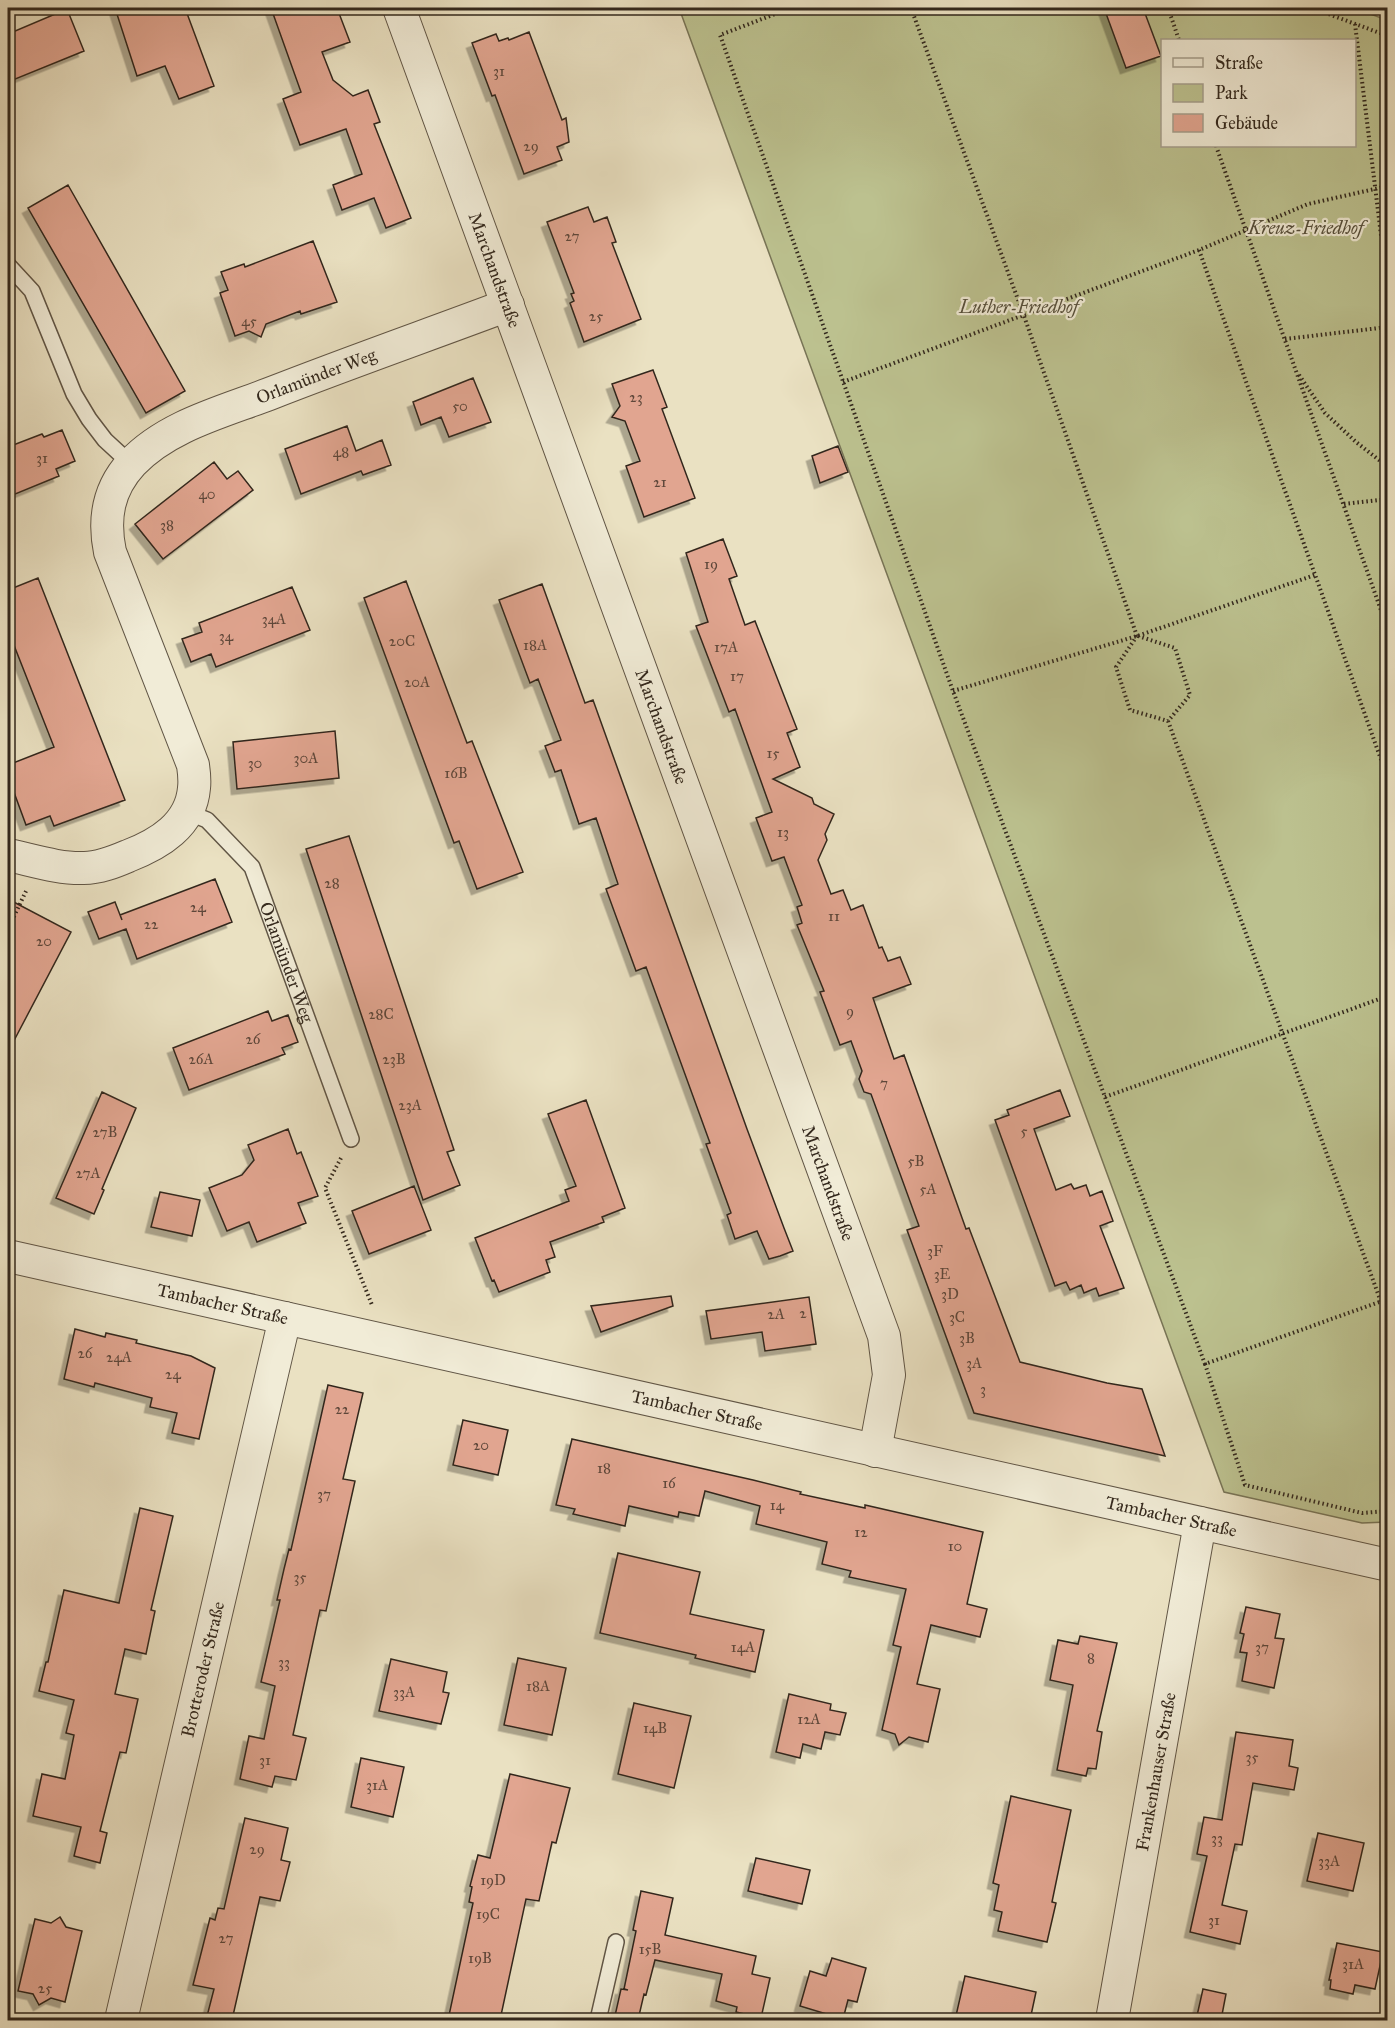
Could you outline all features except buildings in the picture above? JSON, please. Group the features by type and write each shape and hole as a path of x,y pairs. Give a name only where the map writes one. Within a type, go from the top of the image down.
{"street":[{"name":"Marchandstraße","path":"399,8 884,1336 889,1375 875,1451"},
{"name":"Orlamünder Weg","path":"8,855 69,867 84,868 106,865 158,843 170,834 187,812 195,787 193,765 110,552 106,517 112,492 131,464 152,446 180,429 301,381 508,305"},
{"name":"Tambacher Straße","path":"8,1256 1388,1565"},
{"name":"Brotteroder Straße","path":"121,2020 285,1318"},
{"name":"Frankenhauser Straße","path":"1112,2020 1200,1523"}],"lane":[{"path":"8,265 32,291 74,394 89,419 105,440 131,464"},
{"name":"Orlamünder Weg","path":"187,812 207,820 252,867 351,1139"},
{"path":"598,2020 616,1942"}],"path":[{"path":"791,8 720,35 953,691 1205,1364 1245,1485 1362,1513 1388,1511"},
{"path":"911,8 1024,316 1137,636"},
{"path":"1168,8 1179,39"},
{"path":"1312,8 1388,36"},
{"path":"1355,24 1381,235 1388,264"},
{"path":"1216,147 1388,630"},
{"path":"843,382 1199,250 1246,228 1308,204 1388,186"},
{"path":"1199,250 1388,779"},
{"path":"1285,339 1388,327"},
{"path":"1296,371 1325,413 1356,442 1388,467"},
{"path":"1343,504 1388,499"},
{"path":"953,691 1137,636 1315,574"},
{"path":"1137,636 1116,667 1130,710 1168,721"},
{"path":"1137,636 1175,648 1190,695 1168,721"},
{"path":"1168,721 1388,1321"},
{"path":"8,929 27,894 28,885"},
{"path":"1105,1097 1388,996"},
{"path":"351,1139 325,1188 372,1305"},
{"path":"1205,1364 1388,1299"}],"green space":[{"name":"Luther-Friedhof","path":"679,8 1354,8 1387,20 1387,1522 1362,1523 1224,1492"}],"park label":[{"name":"Kreuz-Friedhof","path":"1306,228"}]}
